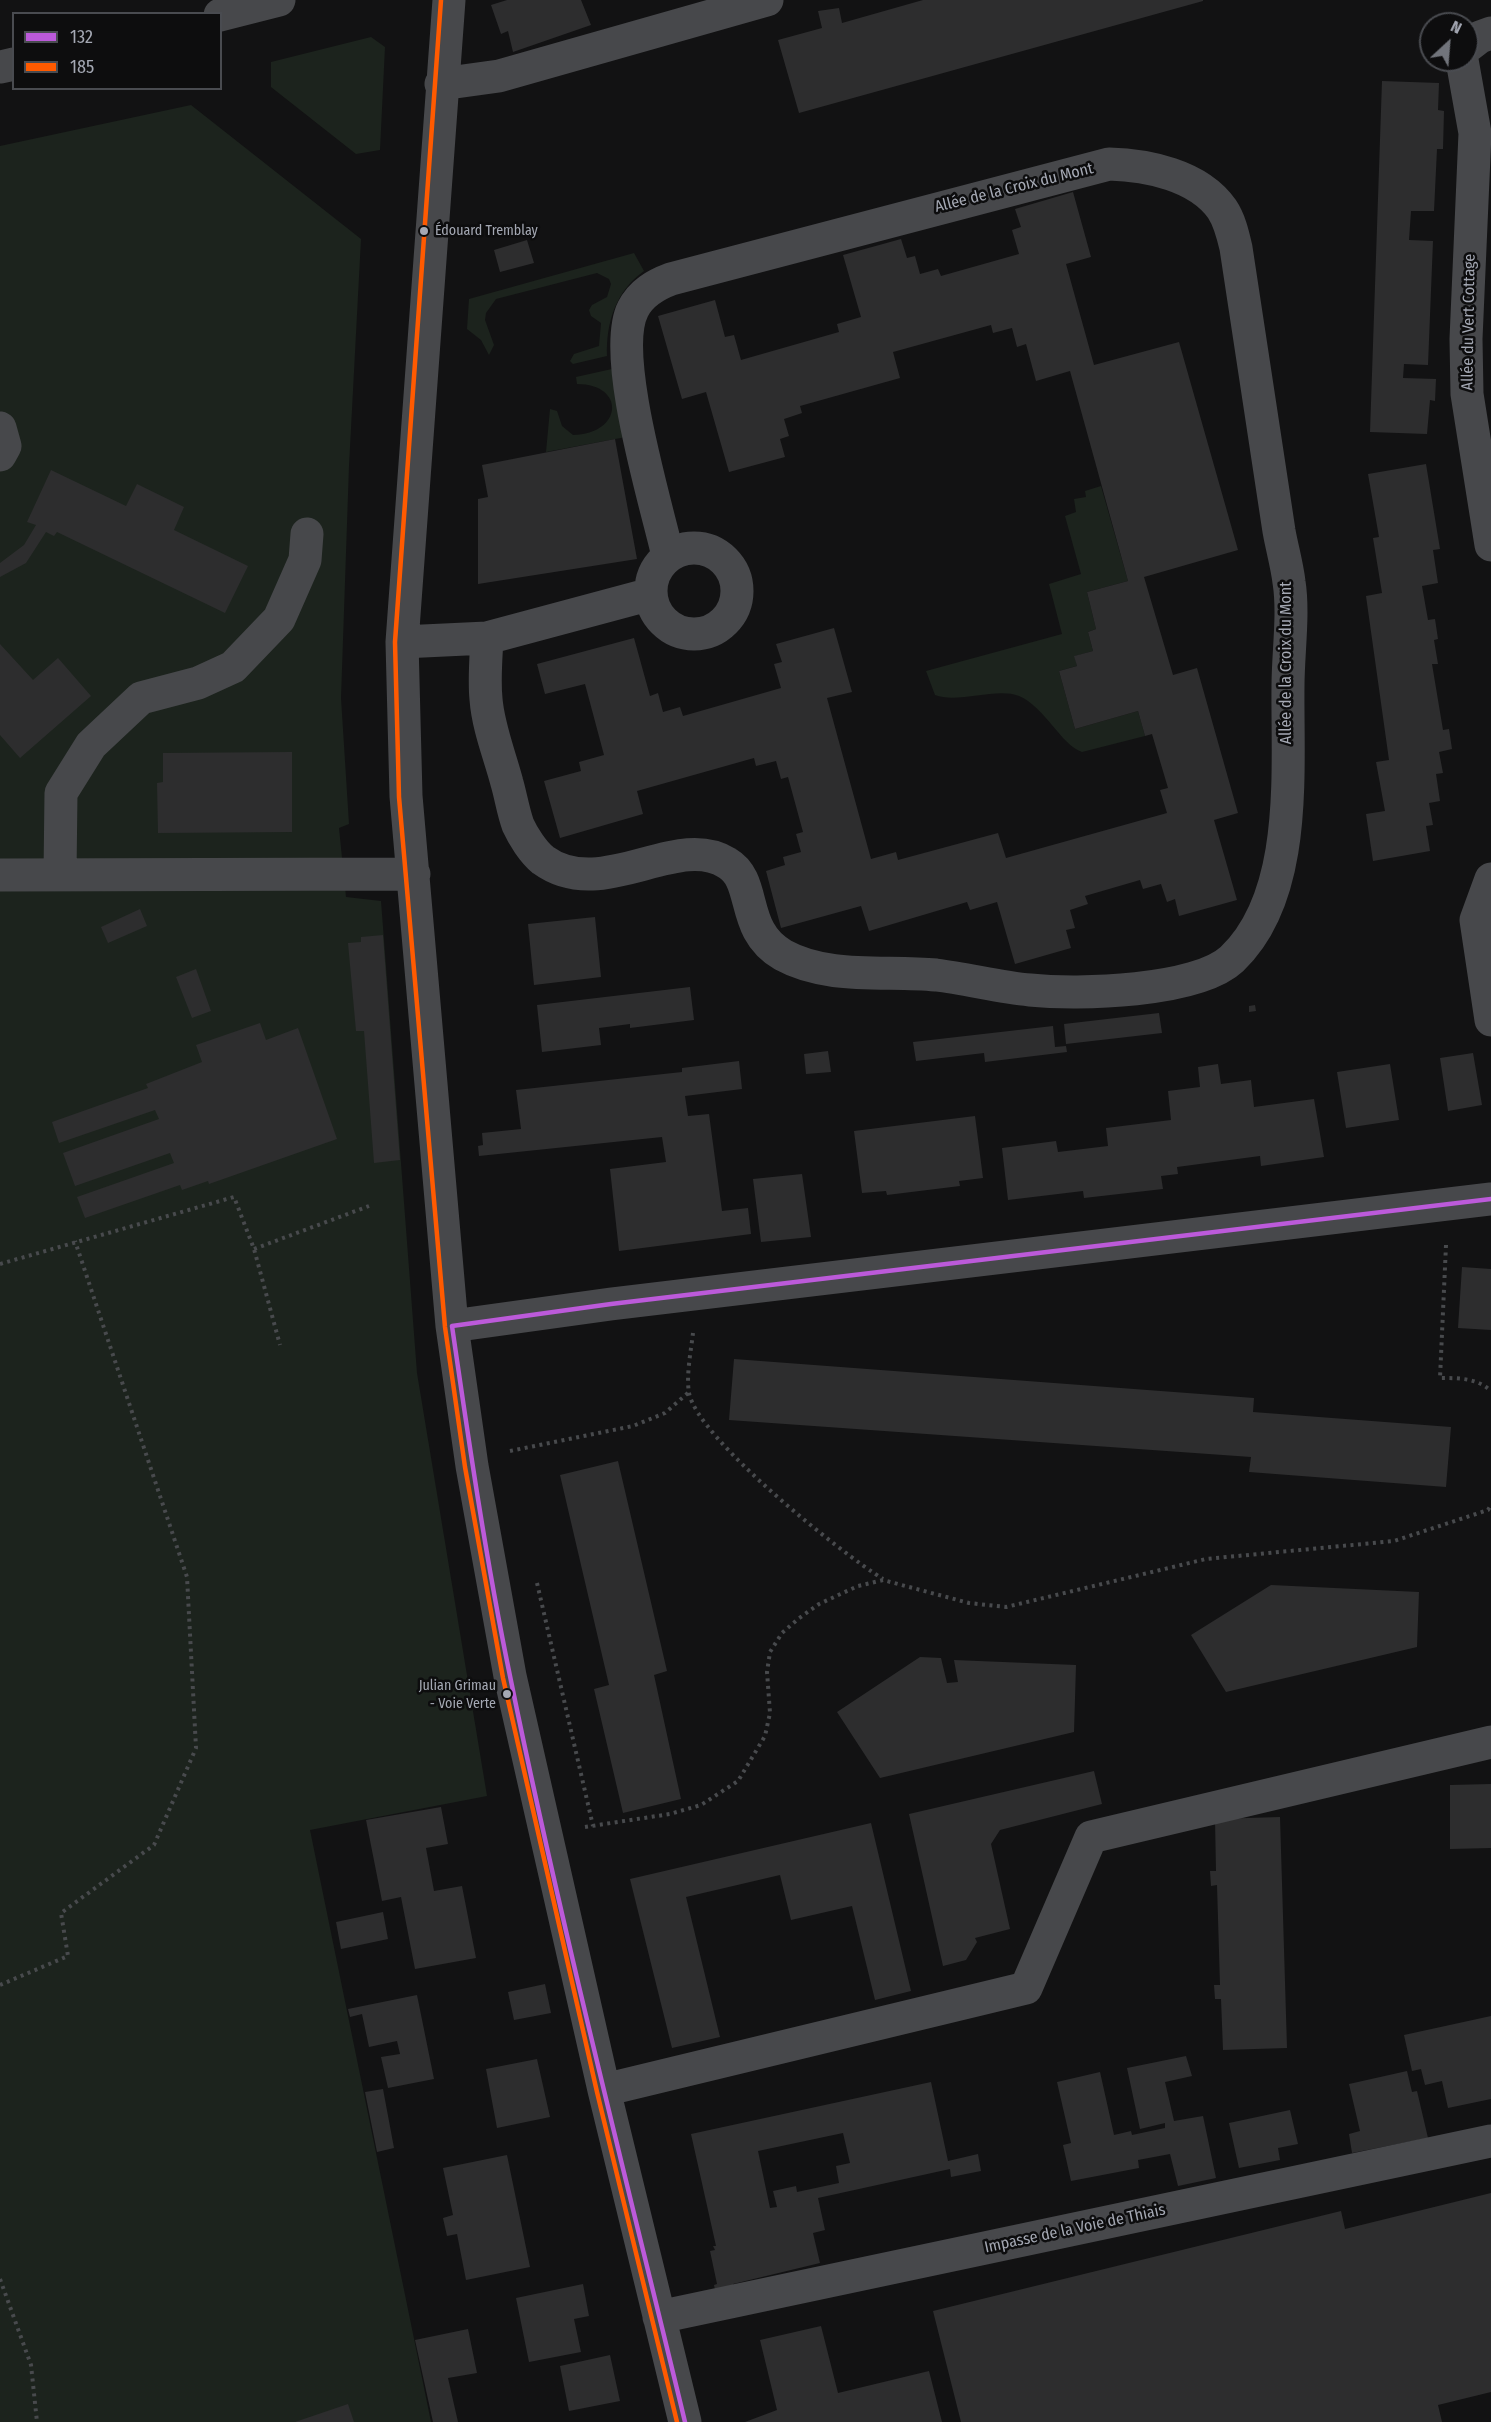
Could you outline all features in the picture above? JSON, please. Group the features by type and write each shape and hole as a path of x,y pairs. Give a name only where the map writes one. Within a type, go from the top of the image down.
{"street":[{"path":"222,14 279,0"},
{"path":"449,0 441,84 402,642 406,796 452,1326 472,1466 510,1676 604,2090 685,2422"},
{"path":"441,84 499,76 767,0"},
{"name":"Allée du Vert Cottage","path":"1465,72 1483,133 1466,339 1467,394 1491,546"},
{"name":"Allée de la Croix du Mont","path":"486,638 486,701 492,728 518,823 541,858 561,869 582,874 599,874 679,856 718,858 738,870 755,927 767,944 794,959 837,970 935,975 1016,989 1055,992 1114,990 1179,981 1219,968 1233,958 1265,915 1277,872 1286,806 1290,599 1236,249 1229,221 1222,209 1202,190 1156,170 1109,164 671,279 649,290 633,310 627,328 626,371 668,556"},
{"path":"0,428 6,446 0,455"},
{"path":"60,874 61,793 91,745 141,698 198,683 233,667 279,619 305,560 306,534"},
{"path":"694,548 708,550 720,557 735,580 737,594 733,608 726,619 715,628 702,633 688,633 674,629 662,620 651,594 652,580 658,567 668,556 694,548"},
{"path":"402,642 486,638 651,594"},
{"path":"0,874 414,874"},
{"path":"1491,879 1476,920 1491,1020"},
{"path":"452,1326 611,1304 1491,1199"},
{"path":"604,2090 1026,1988 1091,1837 1491,1742"},
{"name":"Impasse de la Voie de Thiais","path":"659,2317 1491,2141"}],"path":[{"path":"0,1264 234,1197 254,1249 280,1345"},
{"path":"254,1249 369,1206"},
{"path":"1439,1206 1447,1234 1440,1378 1458,1377 1479,1383 1491,1391"},
{"path":"0,1985 68,1956 61,1914 154,1845 196,1748 187,1577 75,1242"},
{"path":"693,1332 689,1392 694,1405 725,1446 804,1521 850,1559 883,1580 969,1603 1006,1607 1206,1559 1394,1541 1490,1510 1491,1505"},
{"path":"506,1452 633,1426 665,1413 689,1392"},
{"path":"546,1833 670,1814 701,1805 720,1795 738,1781 765,1736 771,1713 771,1693 767,1672 770,1652 782,1633 819,1604 858,1586 883,1580"},
{"path":"0,2279 31,2365 37,2422"}],"shaded area":[{"path":"371,37 385,47 380,150 356,154 271,87 271,62"},
{"path":"191,105 361,239 349,466 341,698 349,824 339,828 346,897 381,901 417,1373 487,1796 310,1830 431,2422 0,2422 0,146"},
{"path":"634,253 644,271 626,288 615,308 608,331 607,356 573,364 570,361 574,354 599,346 601,323 591,316 589,310 592,305 607,297 611,284 609,279 597,273 496,299 486,313 485,320 494,345 489,355 481,340 467,329 469,299"},
{"path":"612,369 626,437 546,452 550,409 557,411 562,426 573,435 590,433 602,427 612,409 610,400 604,392 593,386 577,384 576,377"},
{"path":"1101,486 1128,581 1087,592 1096,629 1088,632 1093,651 1075,656 1077,666 1059,671 1075,729 1138,711 1145,736 1082,752 1067,742 1037,708 1019,696 999,693 955,698 935,695 926,671 1062,634 1049,584 1081,574 1065,516 1076,512 1074,499 1086,497 1085,491"}],"building":[{"path":"507,0 581,0 591,25 513,52 508,31 501,34 491,5"},
{"path":"923,0 1203,1 799,113 778,40 822,28 818,11 839,8 842,23"},
{"path":"1382,81 1439,83 1438,110 1444,111 1443,149 1437,149 1434,211 1411,211 1409,240 1433,241 1428,365 1404,364 1403,378 1436,379 1435,401 1430,400 1427,434 1370,432"},
{"path":"1073,192 1091,257 1066,264 1094,365 1179,342 1238,550 1144,577 1173,675 1197,668 1238,813 1214,820 1237,900 1179,916 1175,899 1167,902 1161,884 1143,889 1140,880 1085,896 1088,904 1070,910 1075,928 1066,930 1071,948 1015,964 997,902 970,910 967,902 869,931 861,906 781,928 766,871 785,865 783,857 801,852 796,834 803,832 788,777 781,779 776,761 756,766 754,758 637,791 643,814 560,838 544,781 581,771 579,762 604,755 585,684 545,694 537,664 634,638 650,696 658,693 663,712 680,707 683,716 781,688 774,664 782,662 776,644 834,628 852,692 827,698 871,859 896,852 898,860 998,833 1006,858 1167,813 1160,790 1168,788 1152,734 1145,736 1138,711 1075,729 1059,671 1077,666 1074,656 1093,651 1088,632 1096,629 1087,592 1128,581 1070,371 1036,381 1026,344 1017,347 1012,328 993,333 991,325 893,352 900,378 800,406 802,413 784,419 789,436 780,439 785,457 729,472 706,392 682,399 658,316 715,300 725,337 734,335 741,360 839,332 837,324 861,317 843,255 901,239 907,258 915,256 920,274 938,269 941,276 1019,254 1012,230 1021,227 1015,209"},
{"path":"527,240 534,263 500,272 494,250"},
{"path":"615,439 637,559 478,584 478,499 488,497 482,465"},
{"path":"1426,464 1440,549 1433,550 1438,583 1422,586 1428,620 1435,619 1438,639 1434,640 1438,664 1432,664 1443,730 1449,729 1452,749 1439,752 1443,773 1436,774 1440,801 1429,803 1433,825 1426,826 1430,851 1373,861 1366,814 1385,811 1376,762 1389,760 1366,596 1382,593 1373,538 1379,537 1368,474"},
{"path":"51,470 126,506 137,484 184,507 174,530 248,566 225,613 57,532 54,536 46,532 26,563 0,577 0,563 24,545 36,525 27,522"},
{"path":"0,644 33,680 58,658 91,696 20,758 0,735"},
{"path":"292,752 292,832 158,833 157,783 163,782 163,753"},
{"path":"140,909 147,926 108,943 101,927"},
{"path":"595,917 601,977 534,985 528,924"},
{"path":"383,935 400,1160 374,1163 364,1031 356,1031 348,943 361,942 361,937"},
{"path":"196,969 211,1011 192,1018 176,977"},
{"path":"690,987 694,1020 630,1028 630,1024 599,1028 601,1045 542,1052 537,1005"},
{"path":"1255,1005 1256,1011 1249,1012 1249,1006"},
{"path":"1159,1013 1162,1033 1066,1044 1064,1024"},
{"path":"260,1023 266,1040 298,1028 337,1139 209,1184 208,1181 182,1190 180,1185 85,1218 77,1197 174,1163 170,1153 75,1186 63,1153 159,1119 155,1110 59,1143 52,1122 148,1088 146,1084 202,1062 196,1045"},
{"path":"1053,1026 1055,1047 1066,1046 1067,1052 985,1062 984,1053 916,1061 913,1042"},
{"path":"828,1051 831,1072 806,1074 804,1054"},
{"path":"1473,1053 1482,1105 1448,1111 1440,1058"},
{"path":"739,1061 742,1089 685,1096 688,1116 709,1114 722,1211 748,1208 751,1234 619,1251 610,1169 666,1162 662,1137 479,1156 478,1146 483,1145 482,1133 521,1129 516,1090 682,1072 682,1068"},
{"path":"1218,1064 1221,1084 1251,1080 1254,1107 1314,1099 1324,1157 1261,1166 1260,1156 1177,1167 1178,1174 1161,1176 1163,1189 1084,1198 1083,1191 1008,1200 1002,1148 1056,1141 1058,1152 1108,1146 1106,1128 1171,1120 1168,1091 1200,1087 1198,1067"},
{"path":"1390,1064 1399,1120 1346,1128 1337,1072"},
{"path":"975,1116 983,1178 959,1181 960,1186 887,1195 886,1191 862,1193 854,1131"},
{"path":"802,1174 811,1237 761,1242 753,1179"},
{"path":"1462,1267 1491,1269 1491,1330 1458,1328"},
{"path":"734,1359 1254,1398 1253,1412 1451,1427 1446,1487 1249,1472 1251,1457 729,1420"},
{"path":"618,1461 667,1671 654,1675 681,1799 623,1813 594,1689 609,1685 560,1475"},
{"path":"1271,1585 1419,1592 1417,1647 1226,1692 1191,1635"},
{"path":"920,1657 941,1658 947,1683 958,1682 954,1660 1076,1665 1074,1732 880,1778 837,1712"},
{"path":"1094,1771 1102,1804 1000,1830 991,1844 1010,1929 975,1938 977,1942 966,1960 943,1966 909,1814"},
{"path":"1491,1784 1491,1848 1450,1849 1450,1785"},
{"path":"441,1807 448,1844 426,1848 434,1891 462,1886 476,1958 415,1969 401,1897 382,1901 366,1820"},
{"path":"1280,1817 1287,2048 1223,2050 1221,1999 1215,1999 1214,1985 1220,1985 1217,1885 1211,1886 1210,1871 1216,1871 1215,1819"},
{"path":"871,1823 911,1991 875,2000 852,1906 791,1920 780,1875 686,1897 720,2037 672,2048 630,1879"},
{"path":"383,1912 388,1939 341,1949 336,1922"},
{"path":"545,1984 551,2013 514,2020 508,1992"},
{"path":"417,1995 434,2079 388,2088 381,2057 400,2054 397,2041 369,2047 362,2014 350,2017 348,2009"},
{"path":"1491,2016 1491,2099 1448,2108 1442,2081 1425,2085 1421,2069 1412,2071 1404,2035"},
{"path":"1186,2056 1192,2076 1165,2082 1174,2121 1203,2116 1216,2178 1178,2186 1170,2154 1138,2160 1139,2168 1071,2181 1063,2145 1071,2143 1057,2082 1100,2072 1114,2135 1131,2131 1132,2135 1165,2128 1165,2123 1140,2129 1127,2068"},
{"path":"537,2059 550,2117 497,2128 486,2069"},
{"path":"1407,2071 1412,2092 1417,2091 1428,2138 1352,2153 1349,2134 1360,2131 1349,2084"},
{"path":"931,2082 948,2161 978,2154 981,2171 951,2177 950,2169 818,2198 825,2230 813,2233 820,2263 733,2284 735,2290 716,2294 714,2285 717,2284 710,2251 715,2250 713,2246 716,2246 691,2134","holes":["843,2133 850,2163 836,2166 839,2183 797,2192 796,2186 773,2191 777,2207 770,2208 758,2151"]},
{"path":"383,2089 394,2148 377,2152 365,2092"},
{"path":"1290,2110 1298,2144 1278,2148 1280,2160 1239,2168 1229,2123"},
{"path":"507,2155 530,2267 466,2280 457,2234 447,2236 443,2218 453,2215 443,2168"},
{"path":"1491,2193 1491,2392 1438,2405 1442,2422 961,2422 933,2311 1341,2211 1345,2229"},
{"path":"583,2284 589,2316 574,2319 581,2352 529,2362 516,2298"},
{"path":"821,2326 838,2393 929,2371 942,2422 745,2422 777,2410 760,2340"},
{"path":"468,2329 477,2373 448,2378 458,2422 433,2422 415,2340"},
{"path":"610,2355 620,2401 569,2411 560,2366"},
{"path":"348,2404 354,2422 295,2422"}],"transit line":[{"name":"185","path":"441,0 395,642 399,797 445,1327 465,1467 503,1678 597,2092 677,2422"},
{"name":"132","path":"452,1326 611,1304 1491,1199"},
{"name":"132","path":"452,1326 471,1458 510,1676 550,1863 685,2422"}],"place":[{"name":"Édouard Tremblay","path":"424,231"},
{"name":"Julian Grimau - Voie Verte","path":"507,1694"}]}
